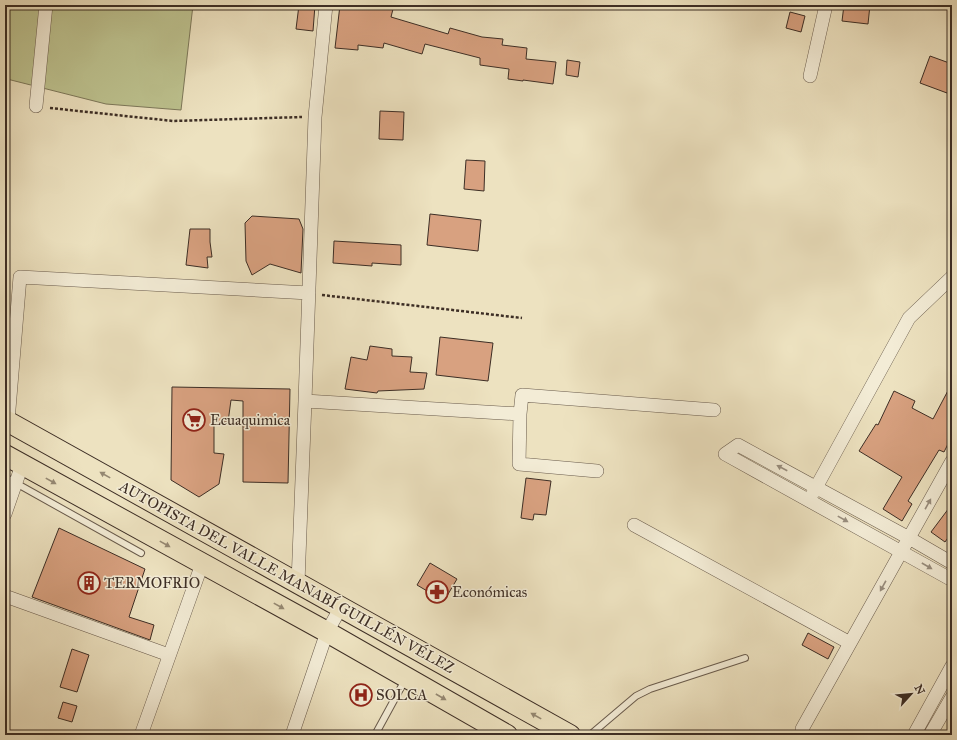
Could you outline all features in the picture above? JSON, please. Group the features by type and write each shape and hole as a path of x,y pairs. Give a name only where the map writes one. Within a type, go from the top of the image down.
{"main road":[{"name":"AUTOPISTA DEL VALLE MANABÍ GUILLÉN VÉLEZ","path":"6,420 570,735"},
{"name":"AUTOPISTA DEL VALLE MANABÍ GUILLÉN VÉLEZ","path":"14,460 327,632 507,735"}],"street":[{"path":"36,106 46,5"},
{"path":"298,582 315,117 326,5"},
{"path":"810,76 826,5"},
{"path":"6,420 20,277 309,293"},
{"path":"809,500 909,318 952,277"},
{"path":"597,471 519,464 522,395 714,410"},
{"path":"305,402 520,414"},
{"path":"952,563 738,445 725,454 952,580"},
{"path":"5,514 14,460"},
{"path":"802,735 802,729 952,461"},
{"path":"634,525 850,643"},
{"path":"141,735 202,564"},
{"path":"5,596 169,655"},
{"path":"292,735 327,632 341,607"},
{"path":"914,735 952,666"},
{"path":"930,735 952,697"}],"lane":[{"path":"10,480 142,554"},
{"path":"590,735 641,693 745,658"},
{"path":"375,735 407,677"}],"path":[{"path":"36,106 173,121 315,117"},
{"path":"309,293 522,318"}],"green space":[{"path":"5,5 193,5 181,110 106,104 7,79 5,71"}],"building":[{"path":"299,5 315,5 313,31 296,29"},
{"path":"340,5 394,5 391,17 448,34 450,28 482,37 503,39 502,45 527,48 526,59 556,62 553,84 508,79 509,69 480,65 480,58 425,44 422,54 384,43 383,48 358,45 358,50 335,48"},
{"path":"844,5 870,5 868,24 842,21"},
{"path":"790,12 805,16 801,32 786,28"},
{"path":"930,56 952,64 952,80 947,93 920,83"},
{"path":"567,60 580,62 578,77 566,75"},
{"path":"380,111 404,112 403,140 379,139"},
{"path":"466,160 485,161 484,191 464,189"},
{"path":"430,214 481,220 478,251 427,245"},
{"path":"252,216 299,219 303,229 301,273 270,264 252,275 246,261 245,223"},
{"path":"190,229 210,229 212,257 207,257 208,268 186,265"},
{"path":"334,241 401,245 401,265 372,263 372,266 333,263"},
{"path":"440,337 493,343 488,381 436,375"},
{"path":"370,346 392,349 392,356 412,357 410,372 427,373 424,389 378,391 377,393 345,389 351,357 367,360"},
{"path":"952,383 952,436 944,452 939,450 908,501 912,504 902,521 883,509 902,477 859,451 876,424 878,425 894,391 915,401 912,408 933,419"},
{"path":"172,387 290,389 288,483 243,482 243,401 231,400 228,422 214,422 214,453 224,454 219,484 199,497 171,480"},
{"path":"526,478 551,481 546,515 534,514 533,520 521,518"},
{"path":"952,504 952,532 945,542 931,532"},
{"name":"TERMOFRIO","path":"59,528 145,569 129,617 154,625 150,640 32,597"},
{"path":"430,563 457,579 444,601 417,585"},
{"path":"808,633 834,647 828,659 802,645"},
{"path":"72,649 89,655 77,692 60,687"},
{"path":"63,702 77,706 72,722 58,718"}],"place":[{"name":"Ecuaquimica","path":"194,420"},
{"name":"TERMOFRIO","path":"89,583"},
{"name":"Económicas","path":"437,592"},
{"name":"SOLCA","path":"361,695"}]}
